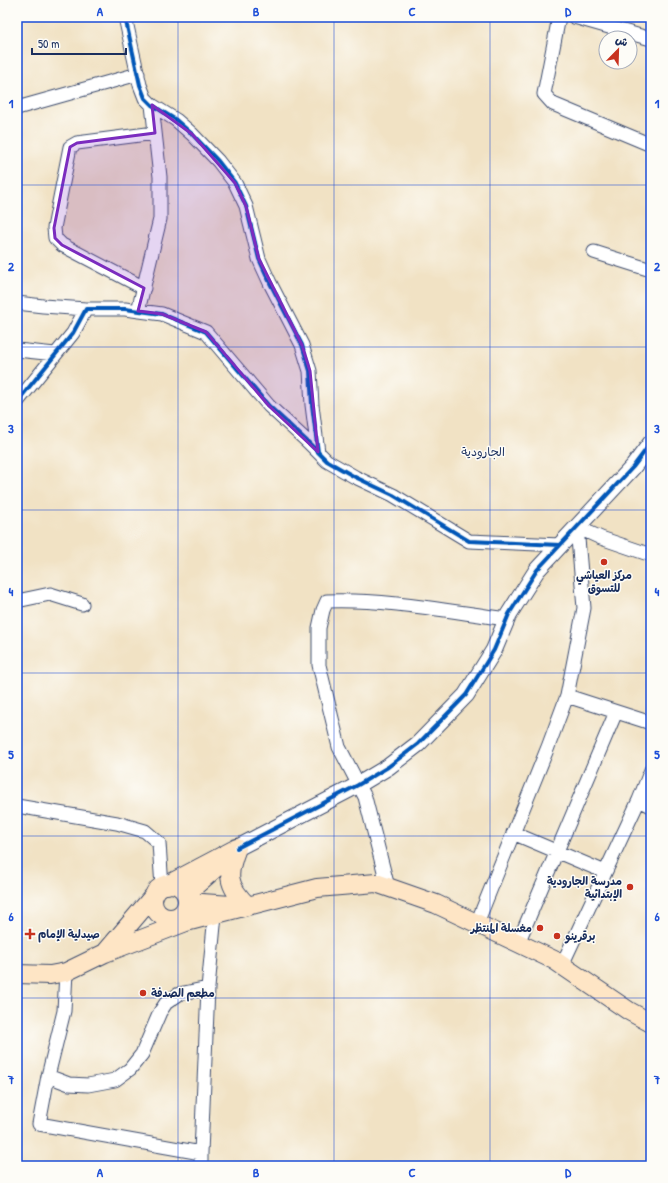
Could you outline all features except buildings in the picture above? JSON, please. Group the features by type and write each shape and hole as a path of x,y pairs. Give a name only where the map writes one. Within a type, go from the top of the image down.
{"main road":[{"path":"105,953 162,889 238,848"},
{"path":"162,889 154,905 156,910 164,917 170,918 180,915 184,910 186,898 238,848"},
{"path":"238,848 231,865 230,880 235,891 248,906"},
{"path":"17,974 50,975 66,972 105,953 186,922 317,888 376,883 436,904 554,960 651,1023"},
{"path":"162,889 178,886 186,898 248,906"},
{"path":"153,935 164,917"}],"street":[{"path":"125,17 140,85 145,98 152,105 176,120 218,161 235,183 246,206 259,259 302,345 310,371 312,405 318,452"},
{"path":"559,17 544,94 553,104 651,145"},
{"path":"574,17 651,39"},
{"path":"17,108 138,74"},
{"path":"138,311 160,219 160,177 152,105"},
{"path":"144,288 62,245 55,238 54,228 70,147 77,142 155,133"},
{"path":"594,252 651,270"},
{"path":"17,303 86,309 125,309 162,314 206,332 269,406 327,461 355,477 393,495 470,541 560,545"},
{"path":"17,402 73,333 86,309"},
{"path":"17,350 55,354"},
{"path":"238,848 358,785 388,767 418,744 466,695 494,650 507,620 538,570 633,467 651,443"},
{"path":"577,527 601,538 651,555"},
{"path":"477,924 567,696 584,608 577,527"},
{"path":"17,601 50,594 82,604"},
{"path":"388,887 365,797 339,747 319,665 319,628 322,610 327,600 348,600 406,605 507,620"},
{"path":"567,696 651,723"},
{"path":"518,943 616,712"},
{"path":"562,965 651,770"},
{"path":"638,800 651,806"},
{"path":"17,806 117,823 145,831 159,843 162,889"},
{"path":"514,832 605,872"},
{"path":"201,1166 208,988 215,915"},
{"path":"66,972 64,1011 48,1076 39,1124 201,1153"},
{"path":"48,1076 69,1084 88,1085 115,1080 130,1069 142,1054 160,1012 166,1003 179,994 208,988"}],"highlighted area":[{"path":"152,105 192,134 235,183 246,206 259,259 302,345 310,371 318,452 269,406 206,332 162,314 138,311 144,288 62,245 55,238 54,228 70,147 77,143 155,133"}],"cycle path":[{"path":"125,17 140,85 145,98 152,105 176,120 218,161 235,183 246,206 259,259 302,345 310,371 312,405 318,452"},
{"path":"17,402 73,333 86,309 125,309 162,314 206,332 269,406 327,461 355,477 393,495 469,541 560,545"},
{"path":"237,848 358,785 388,767 418,744 466,695 494,650 509,614 537,570 633,467 651,443"}],"place":[{"name":"مركز العياشي للتسوق","path":"604,562"},
{"name":"مدرسة الجارودية الإبتدائية","path":"630,887"},
{"name":"مغسلة المنتظر","path":"540,928"},
{"name":"صيدلية الإمام","path":"30,934"},
{"name":"برقرينو","path":"557,936"},
{"name":"مطعم الصدفة","path":"143,993"}],"district":[{"name":"الجارودية","path":"483,451"}]}
